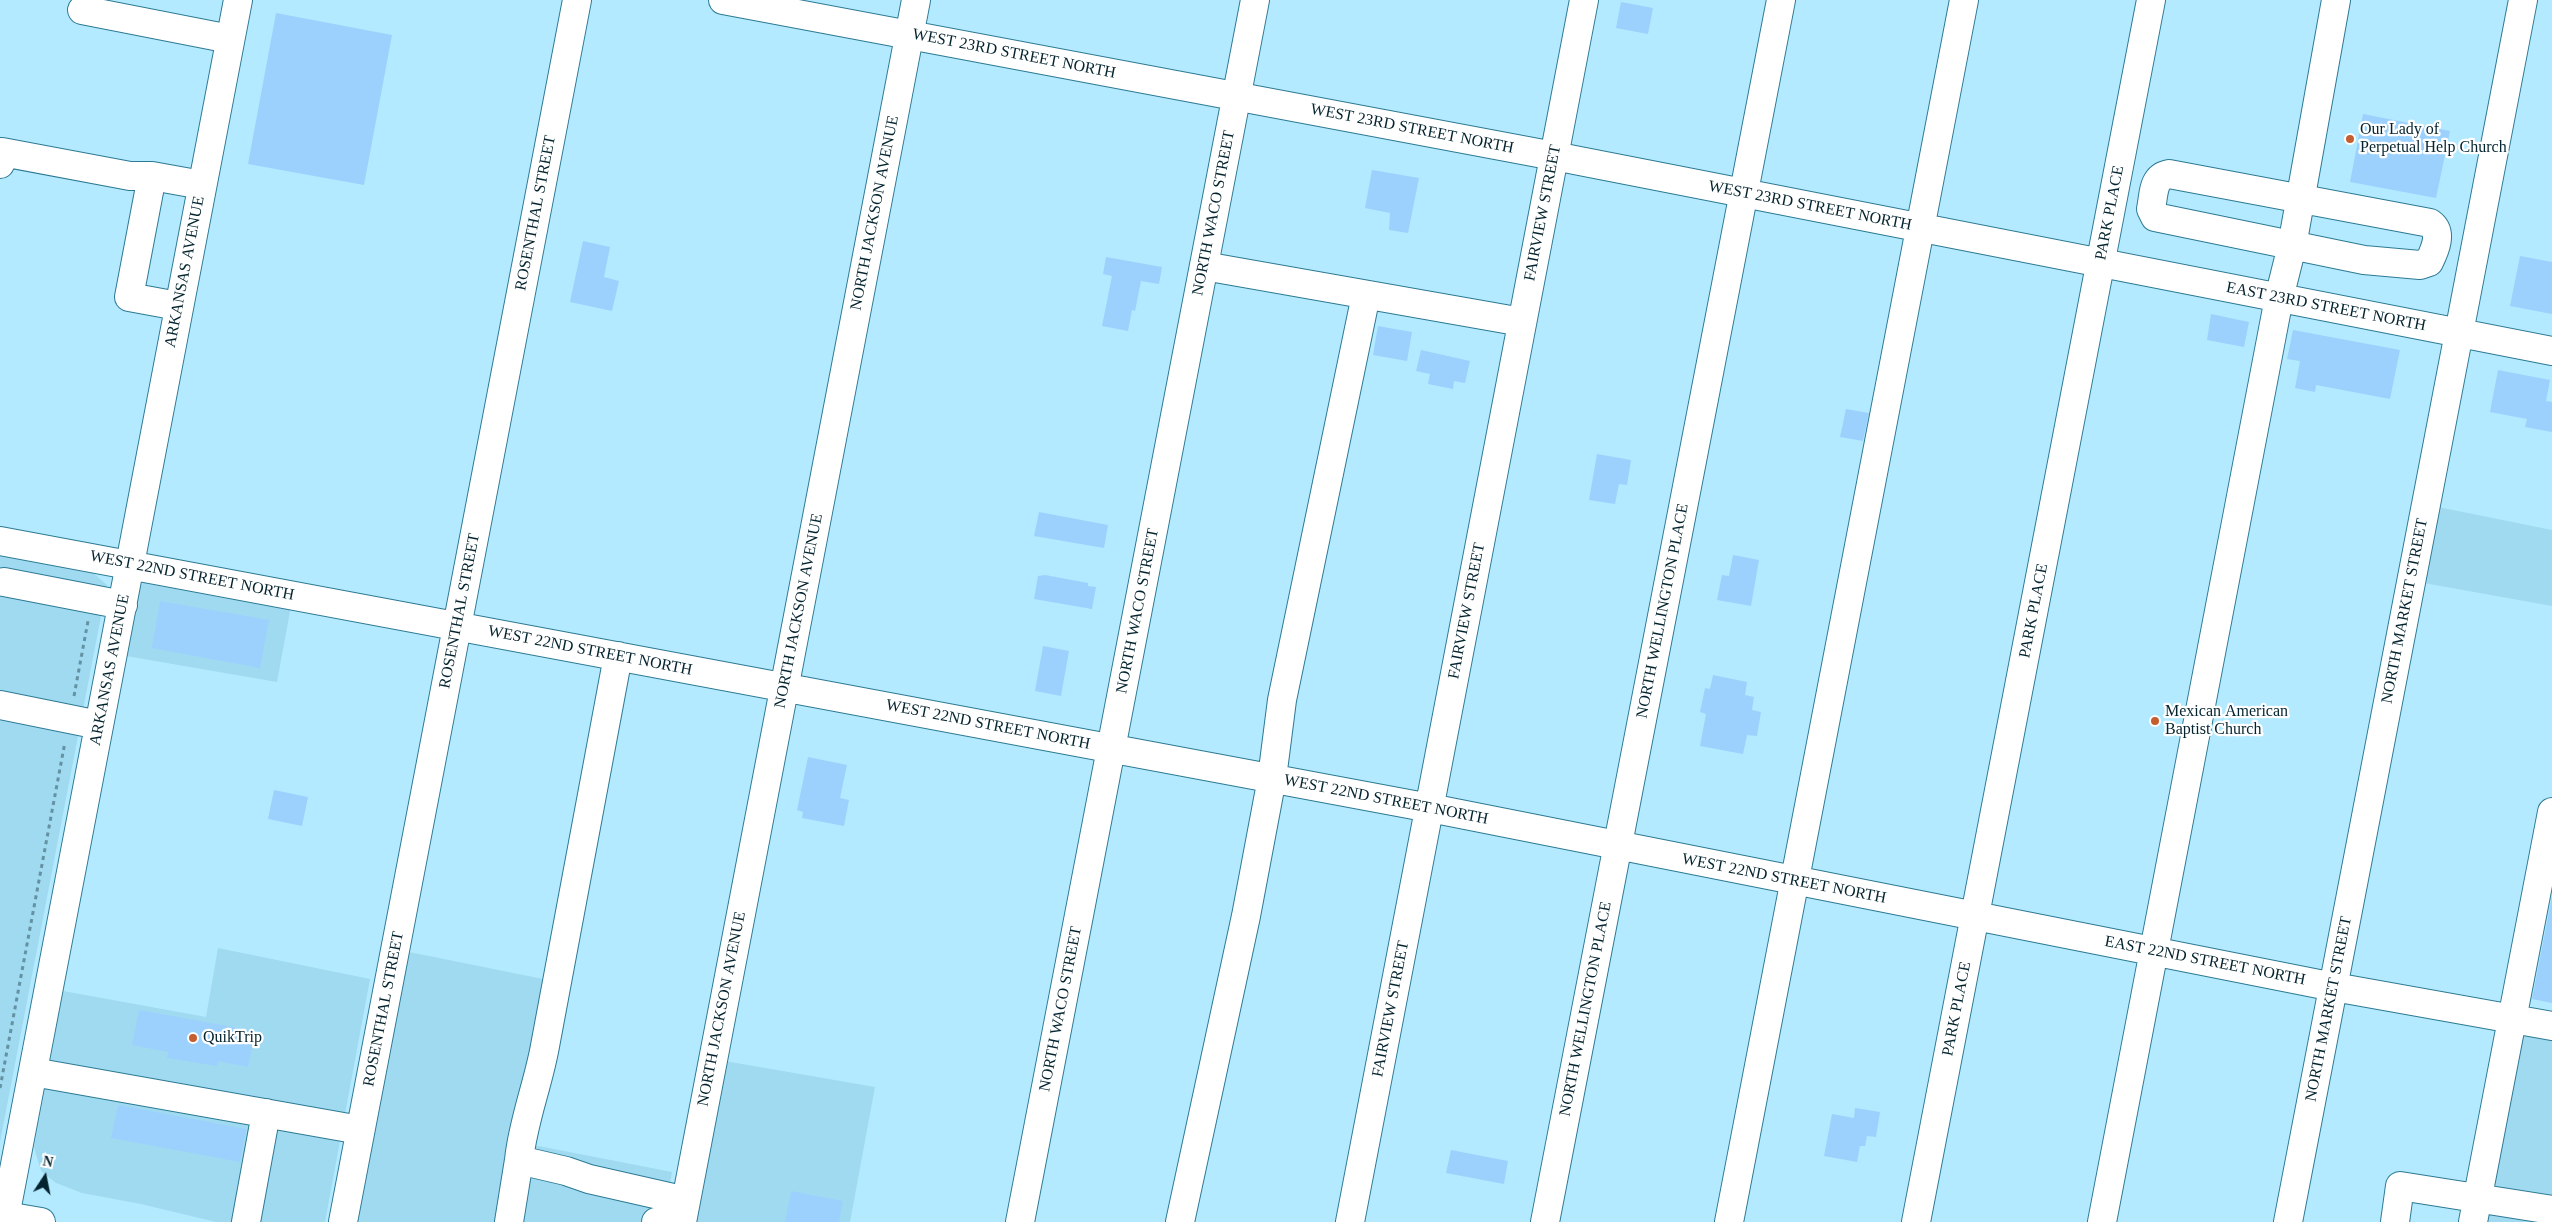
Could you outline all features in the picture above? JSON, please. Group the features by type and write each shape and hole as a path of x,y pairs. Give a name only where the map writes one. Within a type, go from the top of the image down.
{"street":[{"name":"ARKANSAS AVENUE","path":"3,1217 10,1136 33,1072 238,0"},
{"name":"ROSENTHAL STREET","path":"343,1222 577,0"},
{"name":"WEST 23RD STREET NORTH","path":"723,0 1554,156 2101,262"},
{"name":"NORTH JACKSON AVENUE","path":"684,1215 916,0"},
{"name":"NORTH WACO STREET","path":"1020,1222 1255,0"},
{"name":"FAIRVIEW STREET","path":"1350,1222 1584,0"},
{"name":"NORTH WELLINGTON PLACE","path":"1545,1222 1781,0"},
{"path":"1729,1222 1895,348 1964,0"},
{"name":"PARK PLACE","path":"1916,1222 2151,0"},
{"path":"2102,1222 2279,298 2292,246 2336,0"},
{"name":"NORTH MARKET STREET","path":"2288,1222 2523,0"},
{"path":"82,10 230,38"},
{"path":"0,164 2,152 130,176 152,176 202,185"},
{"path":"2169,174 2430,223 2436,228 2438,233 2436,242 2429,262 2420,265 2364,260 2155,217 2151,209 2157,180 2161,175 2169,174"},
{"path":"152,176 129,297 178,306"},
{"path":"2436,242 2474,249"},
{"name":"EAST 23RD STREET NORTH","path":"2101,262 2552,351"},
{"path":"1204,266 1522,322"},
{"path":"1180,1222 1196,1141 1217,1055 1272,778 1282,700 1366,295"},
{"path":"6,542 2,594 92,600 123,605"},
{"name":"WEST 22ND STREET NORTH","path":"6,542 1430,808 1976,917"},
{"path":"516,1221 522,1134 544,1049 560,952 618,656"},
{"path":"0,705 99,725"},
{"path":"2476,1210 2552,812"},
{"name":"EAST 22ND STREET NORTH","path":"1976,917 2334,987 2552,1026"},
{"path":"33,1072 360,1130"},
{"path":"246,1222 266,1113"},
{"path":"519,1160 566,1171 684,1215"},
{"path":"2395,1222 2400,1186 2476,1210 2552,1210"},
{"path":"656,1222 684,1215"},
{"path":"3,1217 41,1222"}],"path":[{"path":"0,1088 92,600"}],"shaded area":[{"path":"2438,507 2552,530 2552,606 2424,583"},
{"path":"0,555 90,570 107,585 0,1142"},
{"path":"156,581 291,606 277,682 126,656 137,589 143,583"},
{"path":"218,948 370,979 325,1222 216,1222 141,1204 82,1193 56,1183 41,1171 34,1147 63,991 206,1017"},
{"path":"404,951 558,982 528,1144 672,1172 663,1222 354,1222"},
{"path":"2495,1029 2552,1040 2552,1222 2459,1222"},
{"path":"719,1060 875,1087 850,1222 689,1222"}],"building":[{"path":"1621,2 1653,8 1648,34 1616,28"},
{"path":"276,13 392,35 364,185 248,164"},
{"path":"2363,114 2450,131 2436,198 2350,182"},
{"path":"1372,170 1419,178 1408,233 1389,230 1390,213 1365,208"},
{"path":"583,241 610,247 604,277 619,281 612,311 570,302"},
{"path":"2520,256 2552,262 2552,314 2510,306"},
{"path":"1106,257 1162,267 1159,284 1141,281 1135,311 1132,310 1128,331 1102,326 1112,276 1103,274"},
{"path":"2211,314 2249,322 2244,347 2207,340"},
{"path":"1378,326 1412,332 1407,361 1373,355"},
{"path":"2293,330 2400,350 2390,399 2316,385 2315,392 2295,388 2300,361 2287,359"},
{"path":"1421,350 1470,361 1465,383 1454,381 1453,389 1428,384 1430,374 1416,371"},
{"path":"2498,370 2550,380 2546,401 2552,402 2552,432 2525,427 2527,419 2490,412"},
{"path":"1846,409 1869,413 1863,441 1840,437"},
{"path":"1597,454 1631,460 1627,485 1619,484 1615,504 1589,500"},
{"path":"1039,512 1108,525 1104,548 1034,536"},
{"path":"1733,555 1759,560 1751,606 1717,600 1722,575 1729,576"},
{"path":"1045,575 1088,583 1088,586 1096,587 1092,609 1034,599 1038,576"},
{"path":"160,601 269,620 260,668 152,648"},
{"path":"1043,646 1069,651 1061,696 1035,691"},
{"path":"1713,675 1747,682 1745,695 1754,697 1752,710 1761,712 1757,736 1747,735 1743,754 1700,746 1706,714 1700,712 1705,688 1710,689"},
{"path":"808,757 847,765 840,798 849,800 844,826 802,818 803,812 797,810"},
{"path":"274,790 308,797 302,826 268,819"},
{"path":"2552,896 2552,1003 2532,999"},
{"name":"QuikTrip","path":"139,1010 255,1031 248,1067 218,1061 217,1066 167,1058 168,1052 132,1045"},
{"path":"118,1105 246,1129 240,1162 111,1138"},
{"path":"1855,1108 1880,1112 1876,1137 1867,1136 1865,1146 1860,1146 1857,1162 1824,1156 1832,1114 1854,1118"},
{"path":"1451,1150 1508,1161 1504,1184 1446,1173"},
{"path":"791,1191 843,1201 839,1222 785,1222"}],"place":[{"name":"Our Lady of Perpetual Help Church","path":"2350,139"},
{"name":"Mexican American Baptist Church","path":"2155,721"},
{"name":"QuikTrip","path":"193,1038"}]}
